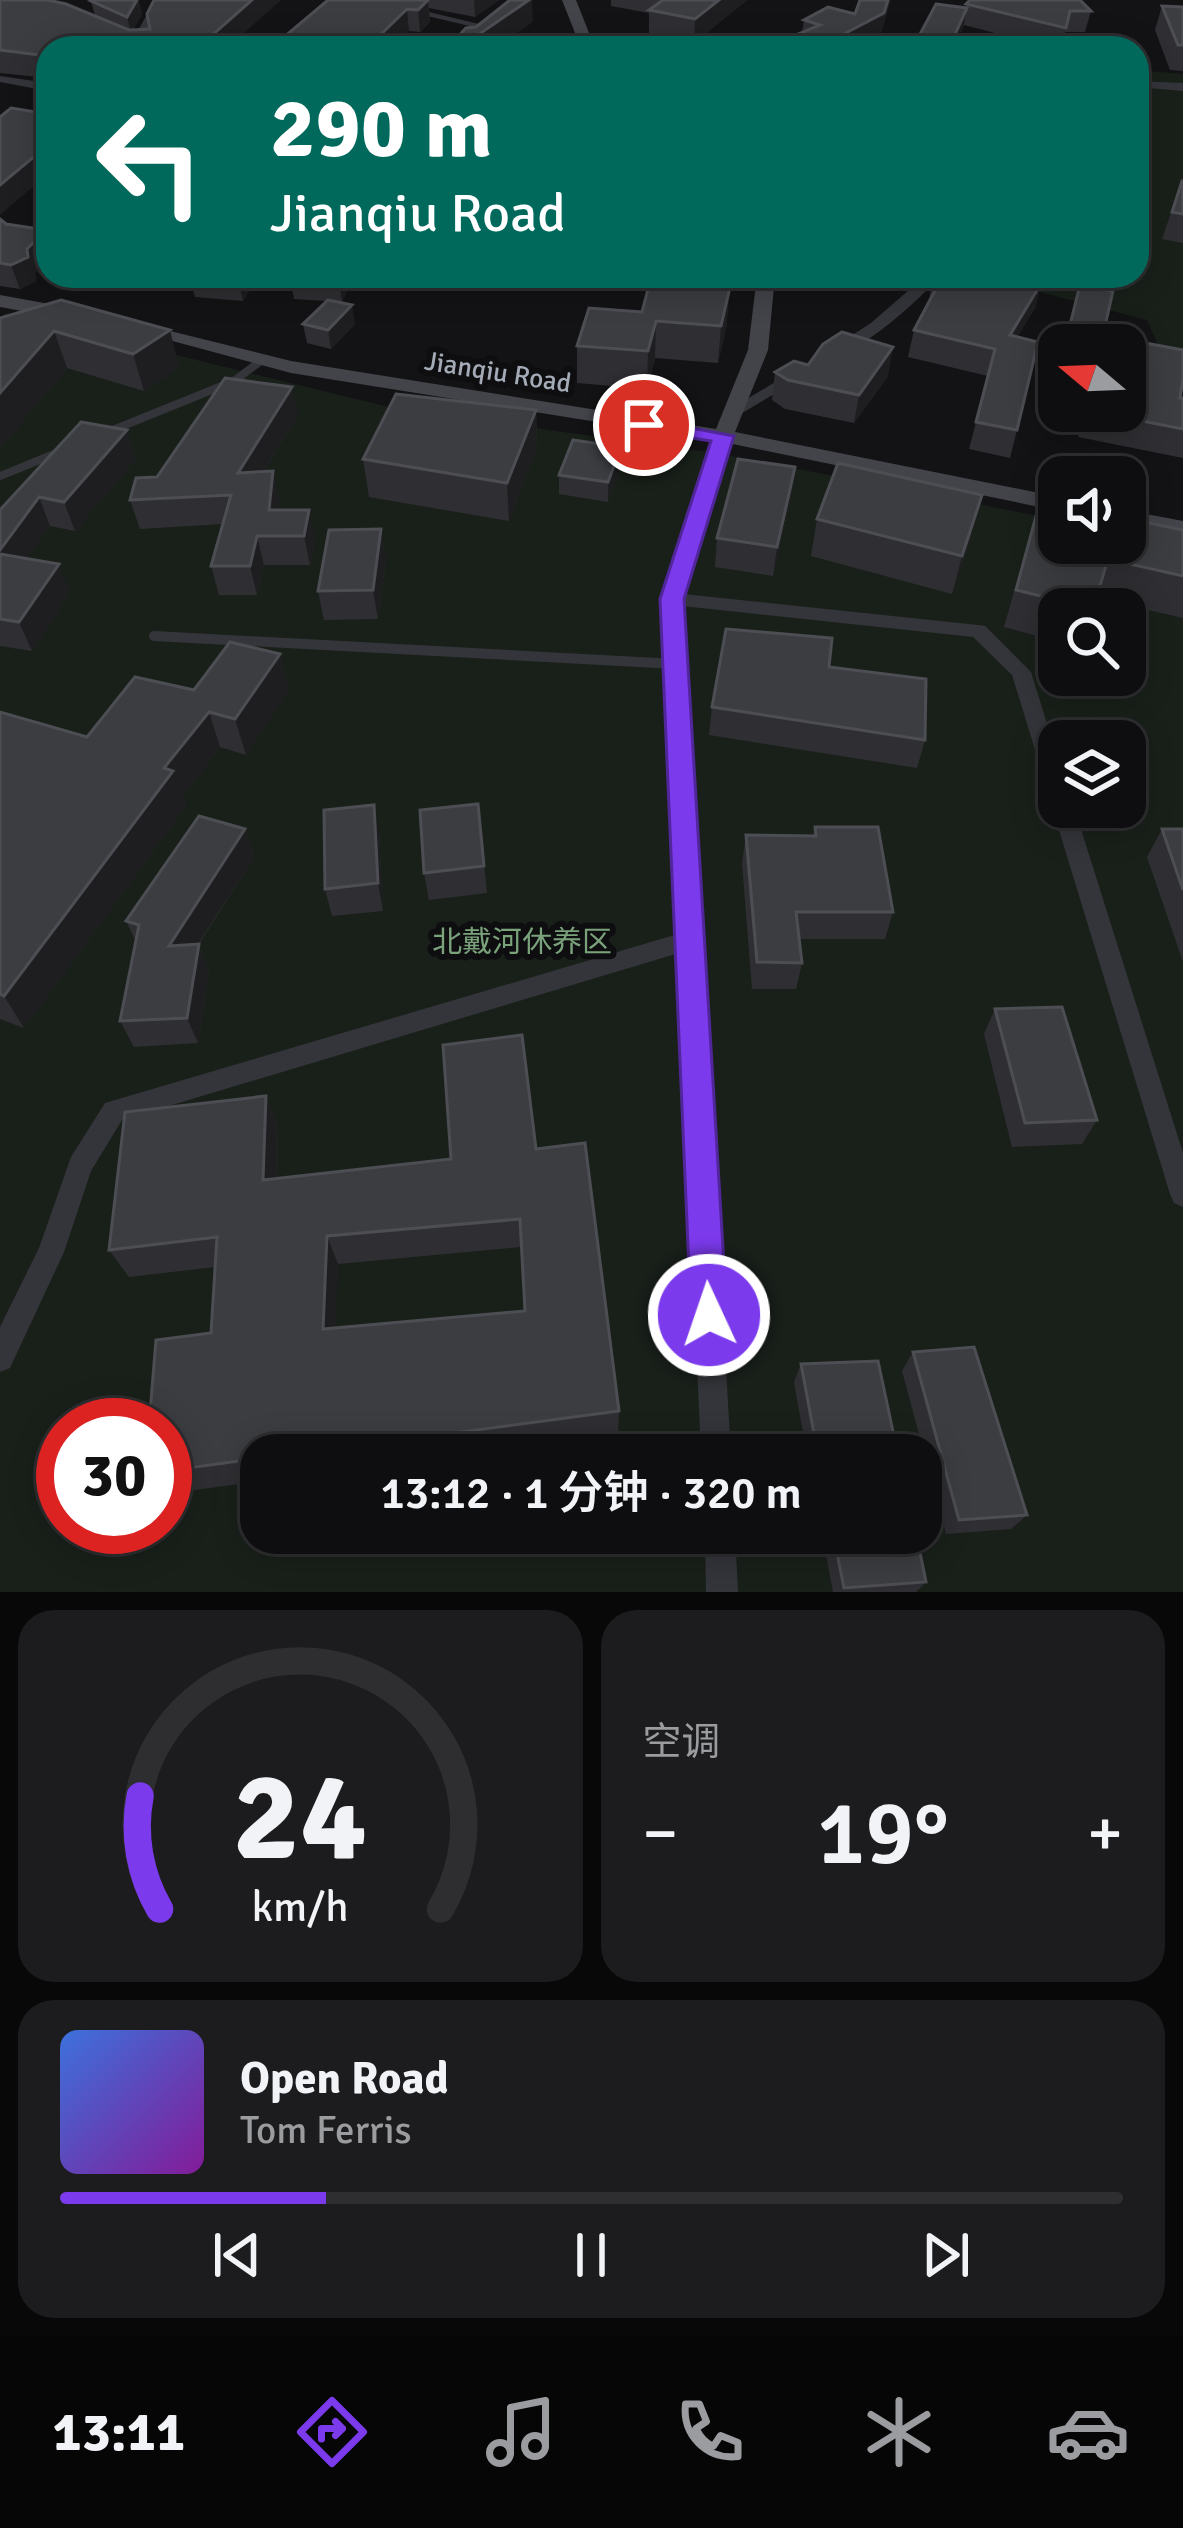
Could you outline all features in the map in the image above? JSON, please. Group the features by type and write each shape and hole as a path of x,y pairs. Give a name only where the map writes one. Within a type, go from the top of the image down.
{"main road":[{"path":"569,0 583,36"},
{"path":"723,436 758,350 765,288"},
{"name":"Jianqiu Road","path":"0,301 262,360 484,402 723,436 1038,500"},
{"path":"1146,521 1183,528"}],"street":[{"path":"141,36 160,0"},
{"path":"364,0 490,28"},
{"path":"481,36 503,19"},
{"path":"0,79 36,85"},
{"path":"1149,85 1183,87"},
{"path":"829,356 876,326 920,288"},
{"path":"11,329 27,304"},
{"path":"733,412 809,367"},
{"path":"715,1434 672,599 723,436"},
{"path":"672,599 978,631 1021,671 1038,726"},
{"path":"1070,828 1183,1194"},
{"path":"0,1358 51,1252 80,1166 114,1111 690,940"},
{"path":"720,1554 722,1592"}],"lane":[{"path":"0,476 234,380 262,360"},
{"path":"154,636 676,664"}],"green space":[{"path":"1149,71 1183,74 1183,383 1174,381 1147,320 1032,290 1149,288"},
{"name":"北戴河休养区","path":"5,313 401,410 716,453 1038,516 1038,564 1146,564 1146,544 1183,544 1183,1592 0,1592 0,320"}],"building":[{"path":"0,0 66,4 129,30 150,29 147,14 154,0 252,0 211,36 36,36 36,54 0,50"},
{"path":"94,0 137,0 127,17"},
{"path":"328,0 428,0 418,10 407,9 379,36 285,36"},
{"path":"510,0 529,0 476,36 459,36 466,28 476,27"},
{"path":"663,0 719,0 695,19 649,10"},
{"path":"860,0 888,0 884,13 840,36 794,36 820,25 804,20 828,7 855,14"},
{"path":"970,0 1080,0 1091,11 1070,11 1066,28 966,4"},
{"path":"936,4 967,8 954,36 919,36"},
{"path":"1162,6 1183,7 1183,45 1178,45"},
{"path":"11,108 36,112 36,155 0,185 0,117"},
{"path":"1183,181 1183,214 1172,212"},
{"path":"0,219 36,228 28,257 11,265 0,263"},
{"path":"648,288 730,288 721,326 656,321 648,351 577,346 589,308 642,312"},
{"path":"936,288 1038,288 1010,335 1038,342 1017,430 976,422 995,349 914,330"},
{"path":"1079,288 1113,291 1106,324 1070,324"},
{"path":"61,300 170,330 133,354 54,331 0,393 0,318"},
{"path":"328,300 352,305 328,330 303,324"},
{"path":"842,332 893,347 859,395 788,380 775,372 794,361 808,365 823,344"},
{"path":"1146,343 1183,350 1183,429 1146,422"},
{"path":"225,378 292,387 238,473 273,471 269,510 309,510 304,536 257,536 250,566 211,566 231,495 130,500 136,478 157,477"},
{"path":"396,394 536,410 507,483 363,459"},
{"path":"81,422 127,430 64,502 39,497 0,550 0,510"},
{"path":"573,440 621,447 608,482 559,475"},
{"path":"738,459 795,467 777,547 717,538"},
{"path":"838,463 982,495 962,556 817,519"},
{"path":"1038,508 1038,564 1106,564 1099,588 1038,588 1038,595 1016,590"},
{"path":"1146,522 1183,530 1183,576 1130,564 1146,564"},
{"path":"381,529 373,590 318,591 329,530"},
{"path":"0,554 59,564 19,622 0,619"},
{"path":"726,629 832,638 829,667 926,679 925,740 712,707"},
{"path":"230,642 280,654 235,719 209,712 164,768 173,771 4,996 0,994 0,712 87,737 135,677 194,690"},
{"path":"478,804 484,866 424,873 420,810"},
{"path":"374,805 378,883 325,889 324,810"},
{"path":"199,816 245,829 169,946 199,944 187,1018 120,1021 139,925 126,921"},
{"path":"815,827 878,827 893,912 796,912 802,963 757,962 746,835 816,836"},
{"path":"1162,829 1183,829 1183,890"},
{"path":"1062,1007 1097,1120 1025,1123 995,1009"},
{"path":"522,1035 536,1149 585,1143 619,1411 445,1434 240,1434 240,1461 192,1467 192,1398 151,1398 156,1340 211,1333 217,1237 109,1250 125,1112 266,1096 263,1180 451,1159 443,1045","holes":["520,1219 525,1311 323,1329 327,1236"]},
{"path":"974,1347 1027,1515 959,1520 942,1458 942,1434 935,1434 913,1352"},
{"path":"878,1361 894,1434 814,1434 801,1364"},
{"path":"837,1554 920,1554 926,1582 844,1588"}],"route":[{"path":"644,425 723,436 672,599 709,1315"}]}
